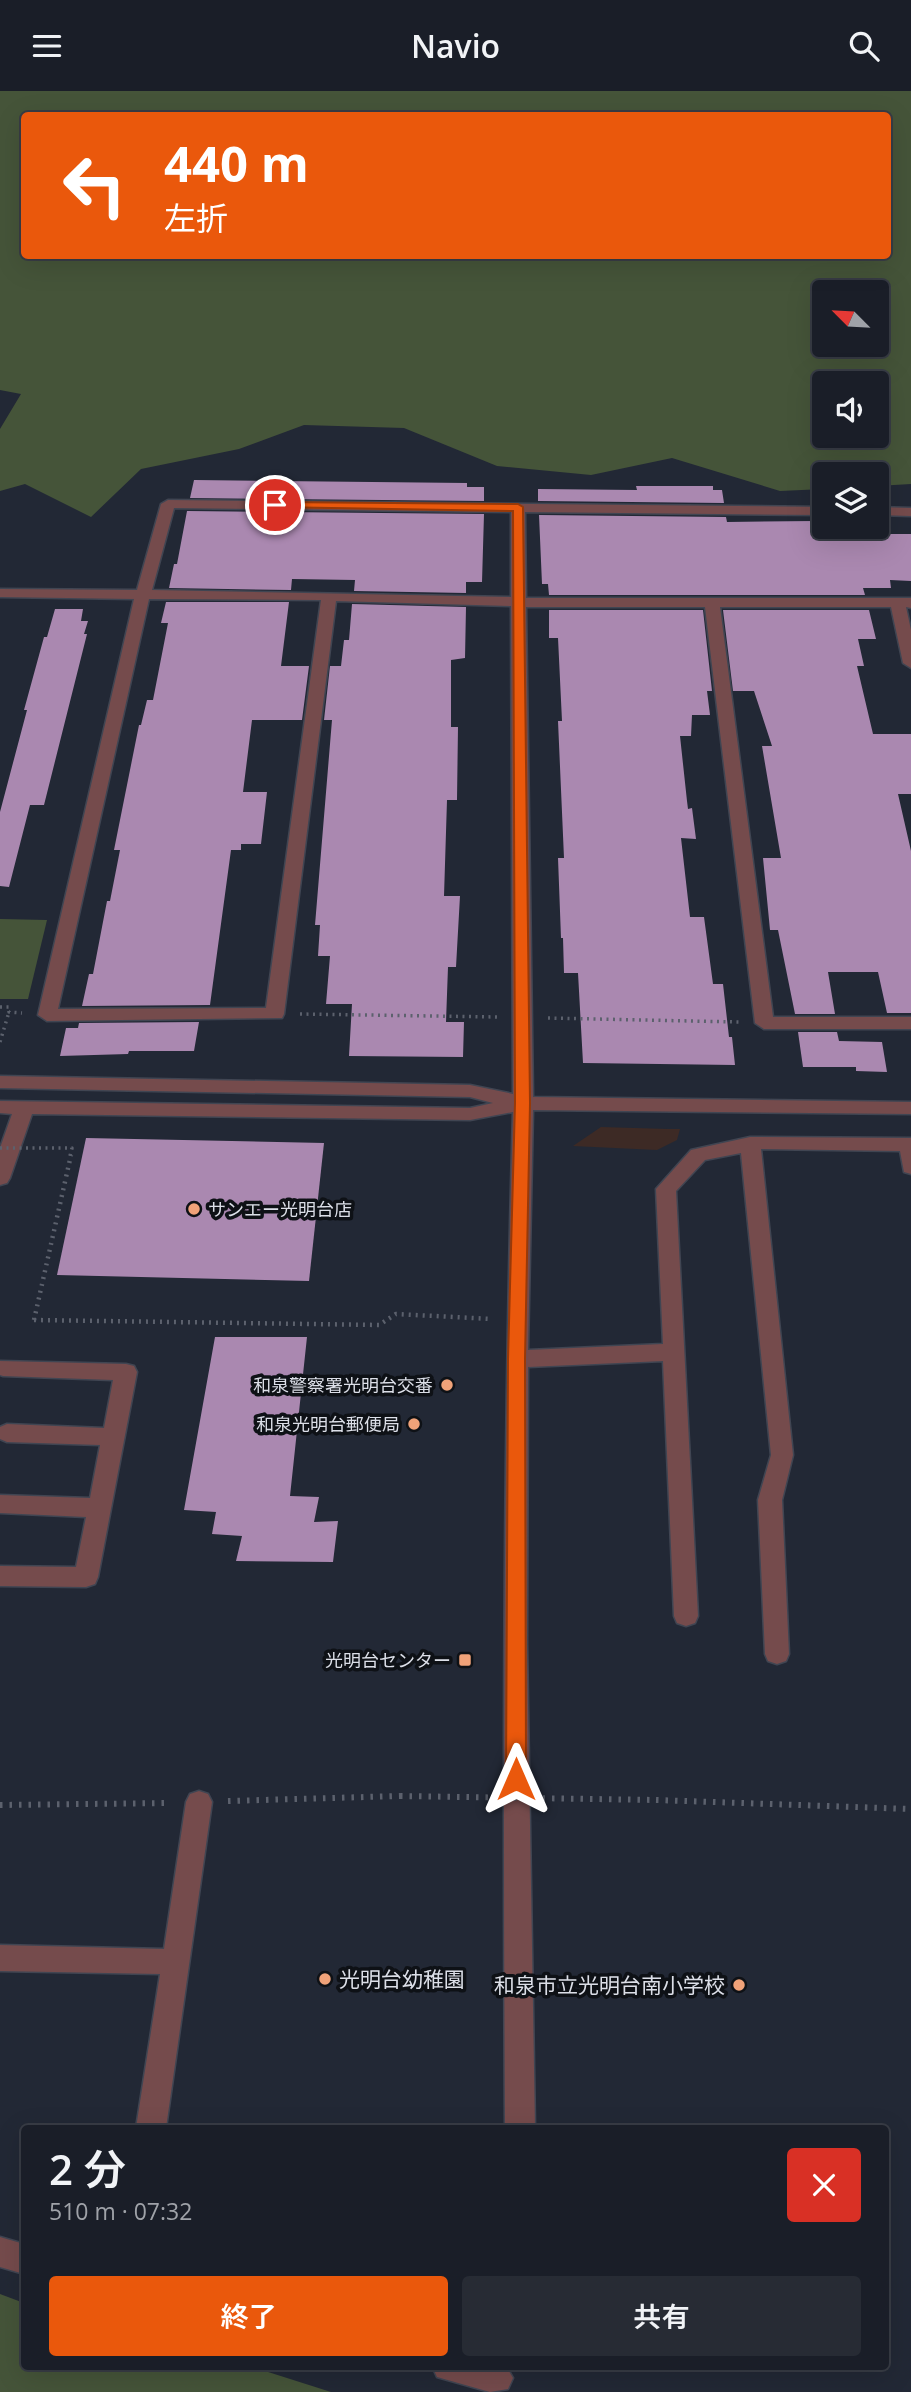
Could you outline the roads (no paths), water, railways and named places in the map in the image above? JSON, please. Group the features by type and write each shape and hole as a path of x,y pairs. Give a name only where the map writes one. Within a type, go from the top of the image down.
{"street":[{"path":"329,596 275,1014 47,1015 143,594 168,504 812,511"},
{"path":"518,507 523,1103 514,1644 520,2125"},
{"path":"889,511 911,512"},
{"path":"0,593 329,596 520,602 904,603 911,663"},
{"path":"712,601 764,1023 911,1023"},
{"path":"0,1082 470,1091 523,1103 911,1108"},
{"path":"0,1107 470,1114 523,1103"},
{"path":"0,1178 24,1107"},
{"path":"687,1616 666,1189 698,1155 763,1142 910,1145 911,1167"},
{"path":"750,1144 782,1455 770,1500 777,1654"},
{"path":"517,1359 674,1352"},
{"path":"0,1576 86,1577 126,1372 4,1368"},
{"path":"7,1433 113,1437"},
{"path":"0,1504 100,1509"},
{"path":"151,2125 199,1802"},
{"path":"0,1958 174,1962"},
{"path":"0,2252 21,2258"},
{"path":"463,2370 496,2379"}],"place":[{"name":"サンエー光明台店","path":"194,1209"},
{"name":"和泉警察署光明台交番","path":"447,1385"},
{"name":"和泉光明台郵便局","path":"414,1424"},
{"name":"光明台センター","path":"465,1660"},
{"name":"光明台幼稚園","path":"325,1979"},
{"name":"和泉市立光明台南小学校","path":"739,1985"}]}
